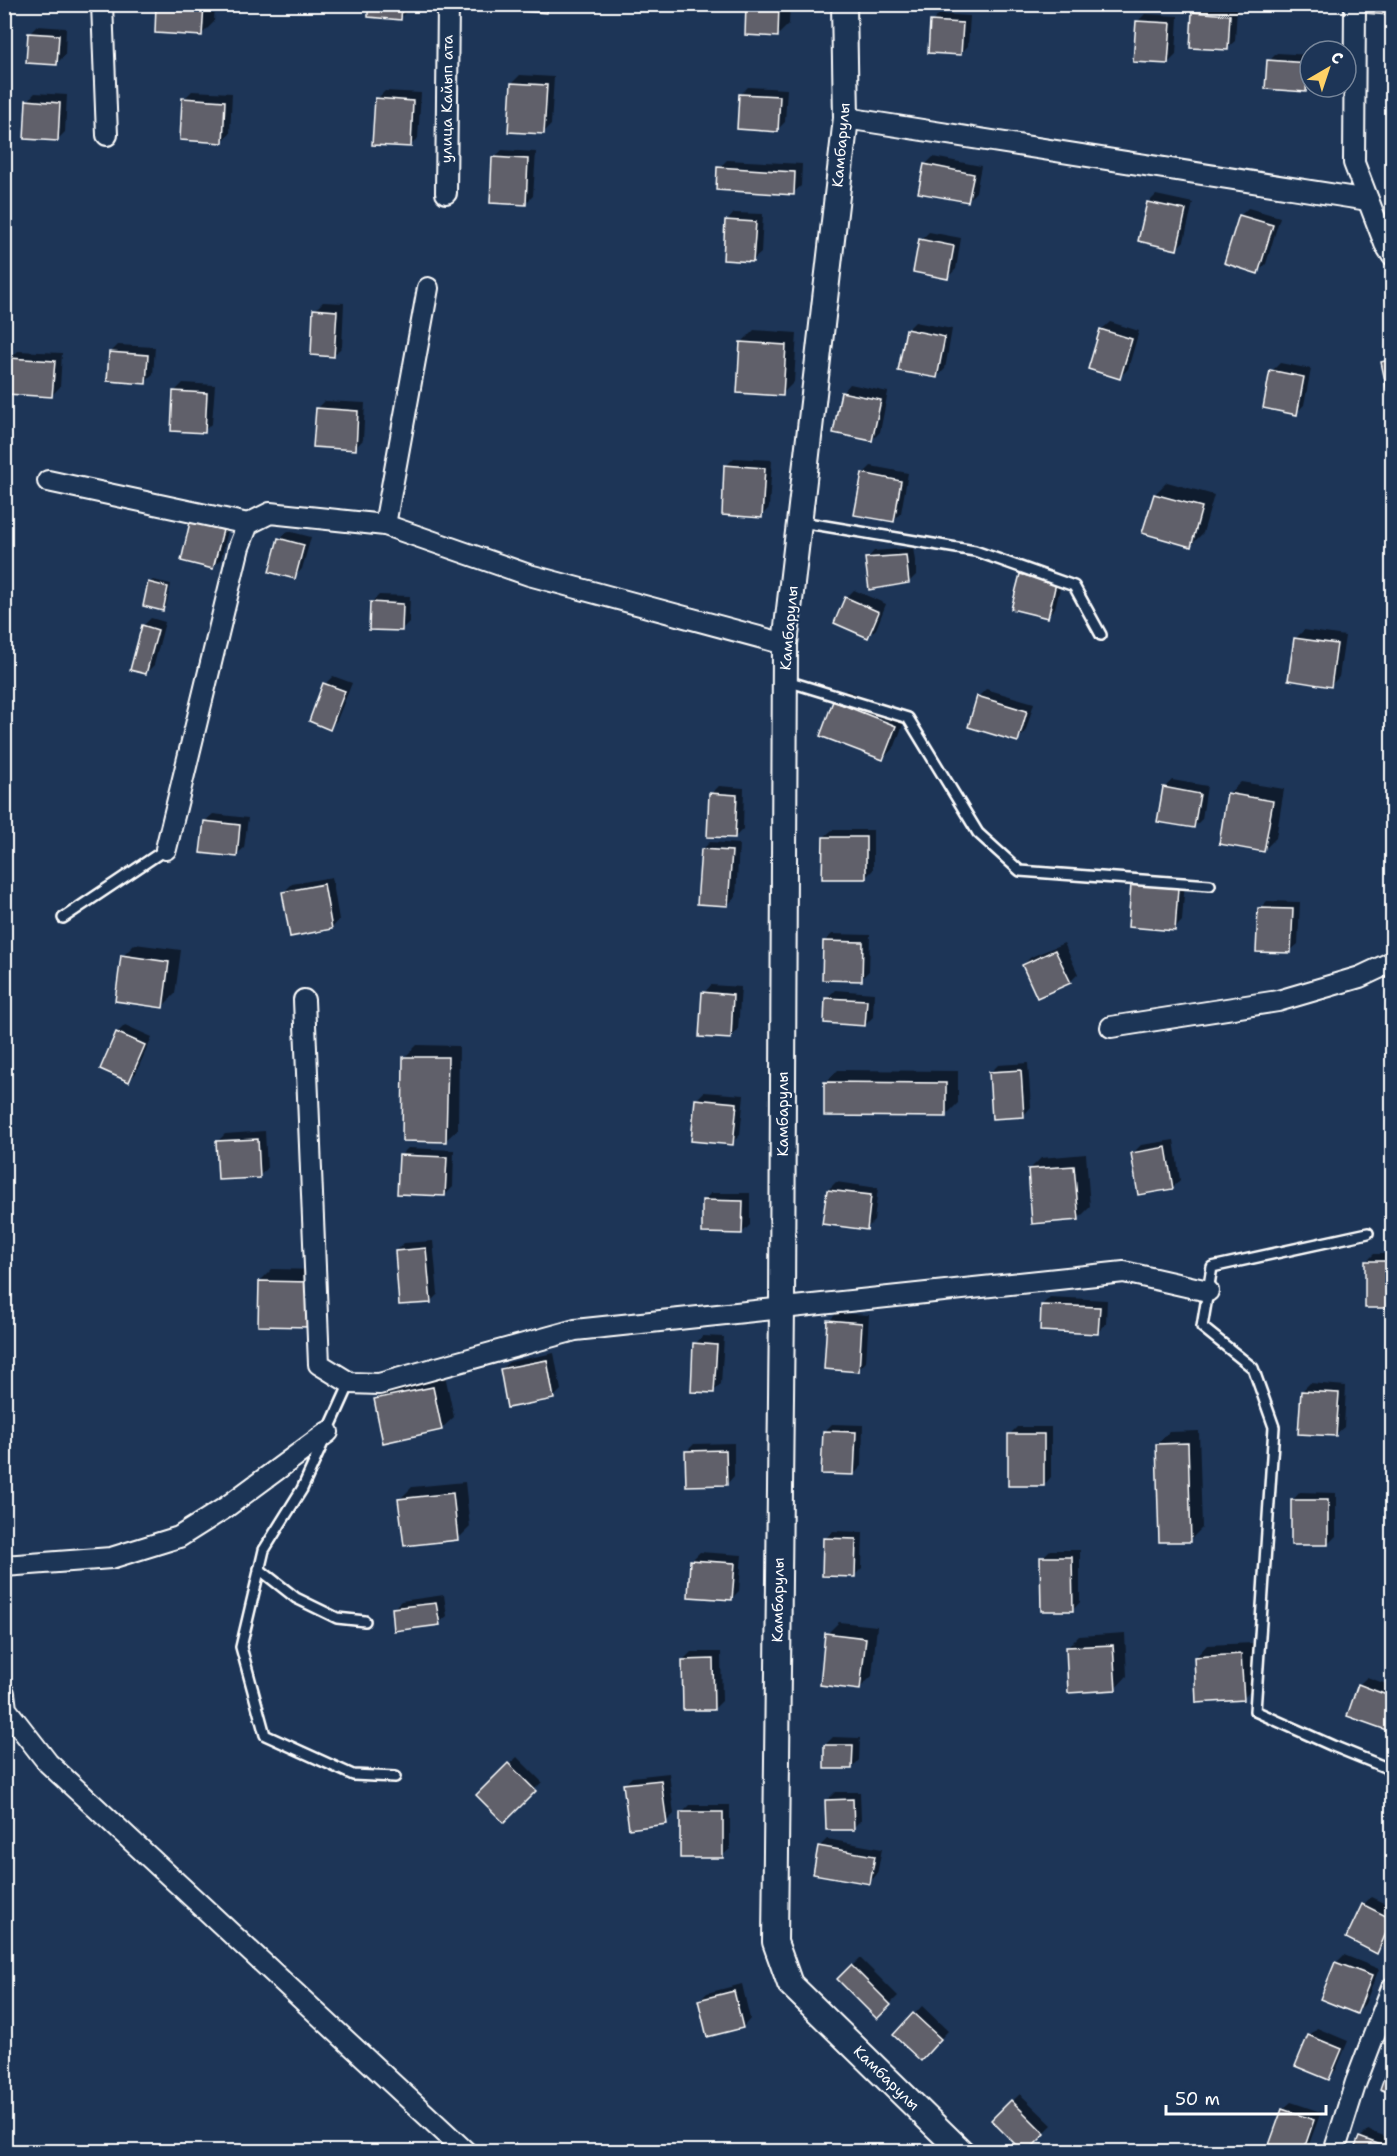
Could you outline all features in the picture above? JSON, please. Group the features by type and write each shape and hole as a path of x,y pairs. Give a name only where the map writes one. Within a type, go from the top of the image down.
{"street":[{"path":"102,4 106,135"},
{"name":"улица Кайып ата","path":"446,193 448,4"},
{"name":"Камбарулы","path":"844,4 846,118 785,644 782,1307 774,1942 790,1984 962,2151"},
{"path":"1355,4 1353,163 1385,244 1392,255"},
{"path":"846,118 1368,200"},
{"path":"385,525 428,288"},
{"path":"48,481 249,524"},
{"path":"166,849 239,547 249,524 270,513 385,525 529,575 785,644"},
{"path":"1111,1027 1278,1001 1360,977 1392,962"},
{"path":"304,1000 319,1364 350,1383 379,1384 575,1330 782,1307 1124,1272 1208,1291"},
{"path":"4,1566 111,1558 179,1538 225,1508 328,1432"},
{"path":"5,1704 48,1763 466,2151"},
{"path":"1334,2151 1356,2082 1392,1988"}],"lane":[{"path":"799,522 975,551 1074,586 1101,635"},
{"path":"784,680 908,718 978,832 1020,871 1210,885"},
{"path":"63,918 166,849"},
{"path":"1368,1233 1212,1267 1202,1327 1253,1368 1275,1426 1255,1710 1392,1770"},
{"path":"350,1383 302,1489 264,1550 241,1647 265,1735 352,1775 395,1777"},
{"path":"259,1569 296,1598 306,1603 337,1618 365,1621"}],"building":[{"path":"156,4 204,4 202,36 155,33"},
{"path":"368,4 402,4 401,20 368,17"},
{"path":"509,4 548,4 547,13 509,10"},
{"path":"746,4 779,4 778,37 745,35"},
{"path":"1365,4 1390,4 1389,15 1364,13"},
{"path":"1192,12 1230,15 1228,50 1190,48"},
{"path":"930,21 963,23 961,55 928,53"},
{"path":"1136,21 1171,23 1168,64 1133,62"},
{"path":"28,33 59,35 57,65 26,63"},
{"path":"1267,60 1298,62 1298,91 1265,89"},
{"path":"511,83 547,85 544,134 508,132"},
{"path":"739,94 780,96 778,132 737,129"},
{"path":"182,98 225,101 223,143 180,140"},
{"path":"375,98 413,101 411,147 372,145"},
{"path":"26,100 60,103 58,141 24,139"},
{"path":"492,157 528,159 526,205 490,203"},
{"path":"924,164 974,174 968,202 918,193"},
{"path":"717,167 795,172 794,195 716,190"},
{"path":"1147,202 1186,210 1177,250 1138,241"},
{"path":"1239,215 1273,225 1258,274 1224,263"},
{"path":"725,220 756,222 753,262 723,260"},
{"path":"919,239 954,246 948,279 913,272"},
{"path":"313,309 337,311 334,357 311,355"},
{"path":"906,329 945,337 937,378 898,371"},
{"path":"1100,329 1132,339 1120,379 1088,369"},
{"path":"740,342 786,345 783,396 737,393"},
{"path":"109,352 148,355 146,384 107,381"},
{"path":"9,358 55,361 52,397 7,394"},
{"path":"1392,359 1392,394 1388,395 1381,362"},
{"path":"1270,370 1304,377 1297,415 1263,408"},
{"path":"173,391 207,393 205,433 171,431"},
{"path":"841,392 881,400 872,441 833,433"},
{"path":"316,408 358,411 356,450 313,447"},
{"path":"724,465 765,468 762,518 722,515"},
{"path":"862,473 901,481 894,522 854,515"},
{"path":"1154,494 1202,507 1191,547 1142,533"},
{"path":"190,522 223,530 213,569 181,561"},
{"path":"278,538 304,545 295,579 269,572"},
{"path":"906,555 909,583 869,590 865,558"},
{"path":"1020,574 1056,583 1048,618 1011,609"},
{"path":"148,582 168,587 163,611 143,606"},
{"path":"845,597 879,612 868,638 834,623"},
{"path":"370,602 403,604 402,631 369,630"},
{"path":"142,625 158,630 146,674 130,670"},
{"path":"1294,638 1337,644 1331,687 1288,680"},
{"path":"323,683 345,691 330,730 309,721"},
{"path":"977,696 1027,711 1018,742 968,727"},
{"path":"833,701 896,726 883,760 820,736"},
{"path":"1163,787 1200,794 1194,828 1157,822"},
{"path":"709,793 737,795 735,838 707,837"},
{"path":"1227,793 1273,801 1264,852 1219,844"},
{"path":"204,821 240,825 237,857 200,853"},
{"path":"823,837 866,837 866,879 822,879"},
{"path":"701,849 732,851 728,906 697,904"},
{"path":"324,884 332,929 290,937 282,892"},
{"path":"1131,884 1178,888 1175,931 1128,927"},
{"path":"1258,908 1293,909 1291,953 1256,952"},
{"path":"823,941 863,942 862,981 822,980"},
{"path":"1055,950 1071,983 1037,998 1022,965"},
{"path":"121,955 169,962 163,1008 115,1001"},
{"path":"702,992 733,995 731,1039 699,1037"},
{"path":"825,998 867,1000 865,1026 824,1023"},
{"path":"116,1032 145,1045 129,1082 100,1069"},
{"path":"403,1057 448,1057 446,1142 402,1141"},
{"path":"1021,1070 1024,1117 992,1119 989,1072"},
{"path":"824,1082 946,1083 946,1117 824,1116"},
{"path":"695,1099 737,1103 733,1145 691,1141"},
{"path":"258,1139 260,1178 218,1180 216,1141"},
{"path":"1166,1147 1173,1189 1138,1195 1131,1153"},
{"path":"399,1155 447,1157 445,1196 397,1194"},
{"path":"1074,1166 1079,1220 1032,1224 1028,1169"},
{"path":"827,1190 871,1195 867,1230 822,1224"},
{"path":"702,1200 743,1201 742,1234 702,1233"},
{"path":"426,1248 431,1303 399,1305 395,1251"},
{"path":"1365,1261 1392,1261 1392,1308 1365,1308"},
{"path":"259,1281 311,1282 310,1327 258,1326"},
{"path":"1041,1305 1100,1307 1098,1334 1040,1331"},
{"path":"827,1320 862,1323 859,1372 824,1369"},
{"path":"693,1343 717,1345 714,1393 691,1392"},
{"path":"547,1360 554,1399 507,1408 500,1369"},
{"path":"433,1387 442,1430 383,1443 374,1399"},
{"path":"1301,1391 1339,1393 1336,1436 1298,1434"},
{"path":"823,1431 856,1432 854,1475 821,1474"},
{"path":"1008,1434 1044,1434 1044,1486 1008,1486"},
{"path":"1188,1443 1191,1542 1159,1542 1156,1444"},
{"path":"726,1450 727,1485 686,1486 685,1451"},
{"path":"453,1493 458,1540 404,1546 398,1499"},
{"path":"1291,1500 1328,1500 1328,1545 1291,1545"},
{"path":"823,1538 856,1539 855,1577 822,1576"},
{"path":"1040,1557 1072,1557 1073,1611 1041,1611"},
{"path":"690,1560 735,1563 732,1600 688,1597"},
{"path":"436,1603 440,1625 394,1631 392,1608"},
{"path":"825,1633 866,1638 860,1690 820,1685"},
{"path":"1113,1645 1116,1690 1068,1693 1066,1647"},
{"path":"1241,1654 1244,1700 1196,1703 1194,1657"},
{"path":"713,1659 714,1710 683,1710 682,1660"},
{"path":"1358,1684 1392,1697 1392,1720 1389,1731 1347,1716"},
{"path":"824,1745 853,1745 852,1769 824,1769"},
{"path":"508,1763 536,1791 504,1823 476,1795"},
{"path":"661,1780 667,1824 629,1829 623,1784"},
{"path":"853,1799 854,1830 826,1830 825,1800"},
{"path":"680,1812 723,1812 723,1858 680,1858"},
{"path":"818,1846 875,1856 870,1884 813,1874"},
{"path":"1362,1904 1392,1919 1377,1954 1346,1938"},
{"path":"1335,1962 1372,1976 1357,2014 1320,1999"},
{"path":"851,1965 891,2005 877,2019 837,1979"},
{"path":"734,1991 743,2028 707,2037 698,2000"},
{"path":"913,2013 941,2039 921,2061 893,2035"},
{"path":"1308,2035 1342,2049 1329,2080 1295,2066"},
{"path":"1392,2055 1392,2094 1380,2089"},
{"path":"1011,2100 1045,2134 1027,2152 1023,2152 991,2120"},
{"path":"1282,2109 1314,2120 1303,2152 1286,2152 1269,2145"},
{"path":"1359,2137 1392,2149 1392,2152 1353,2152"}]}
